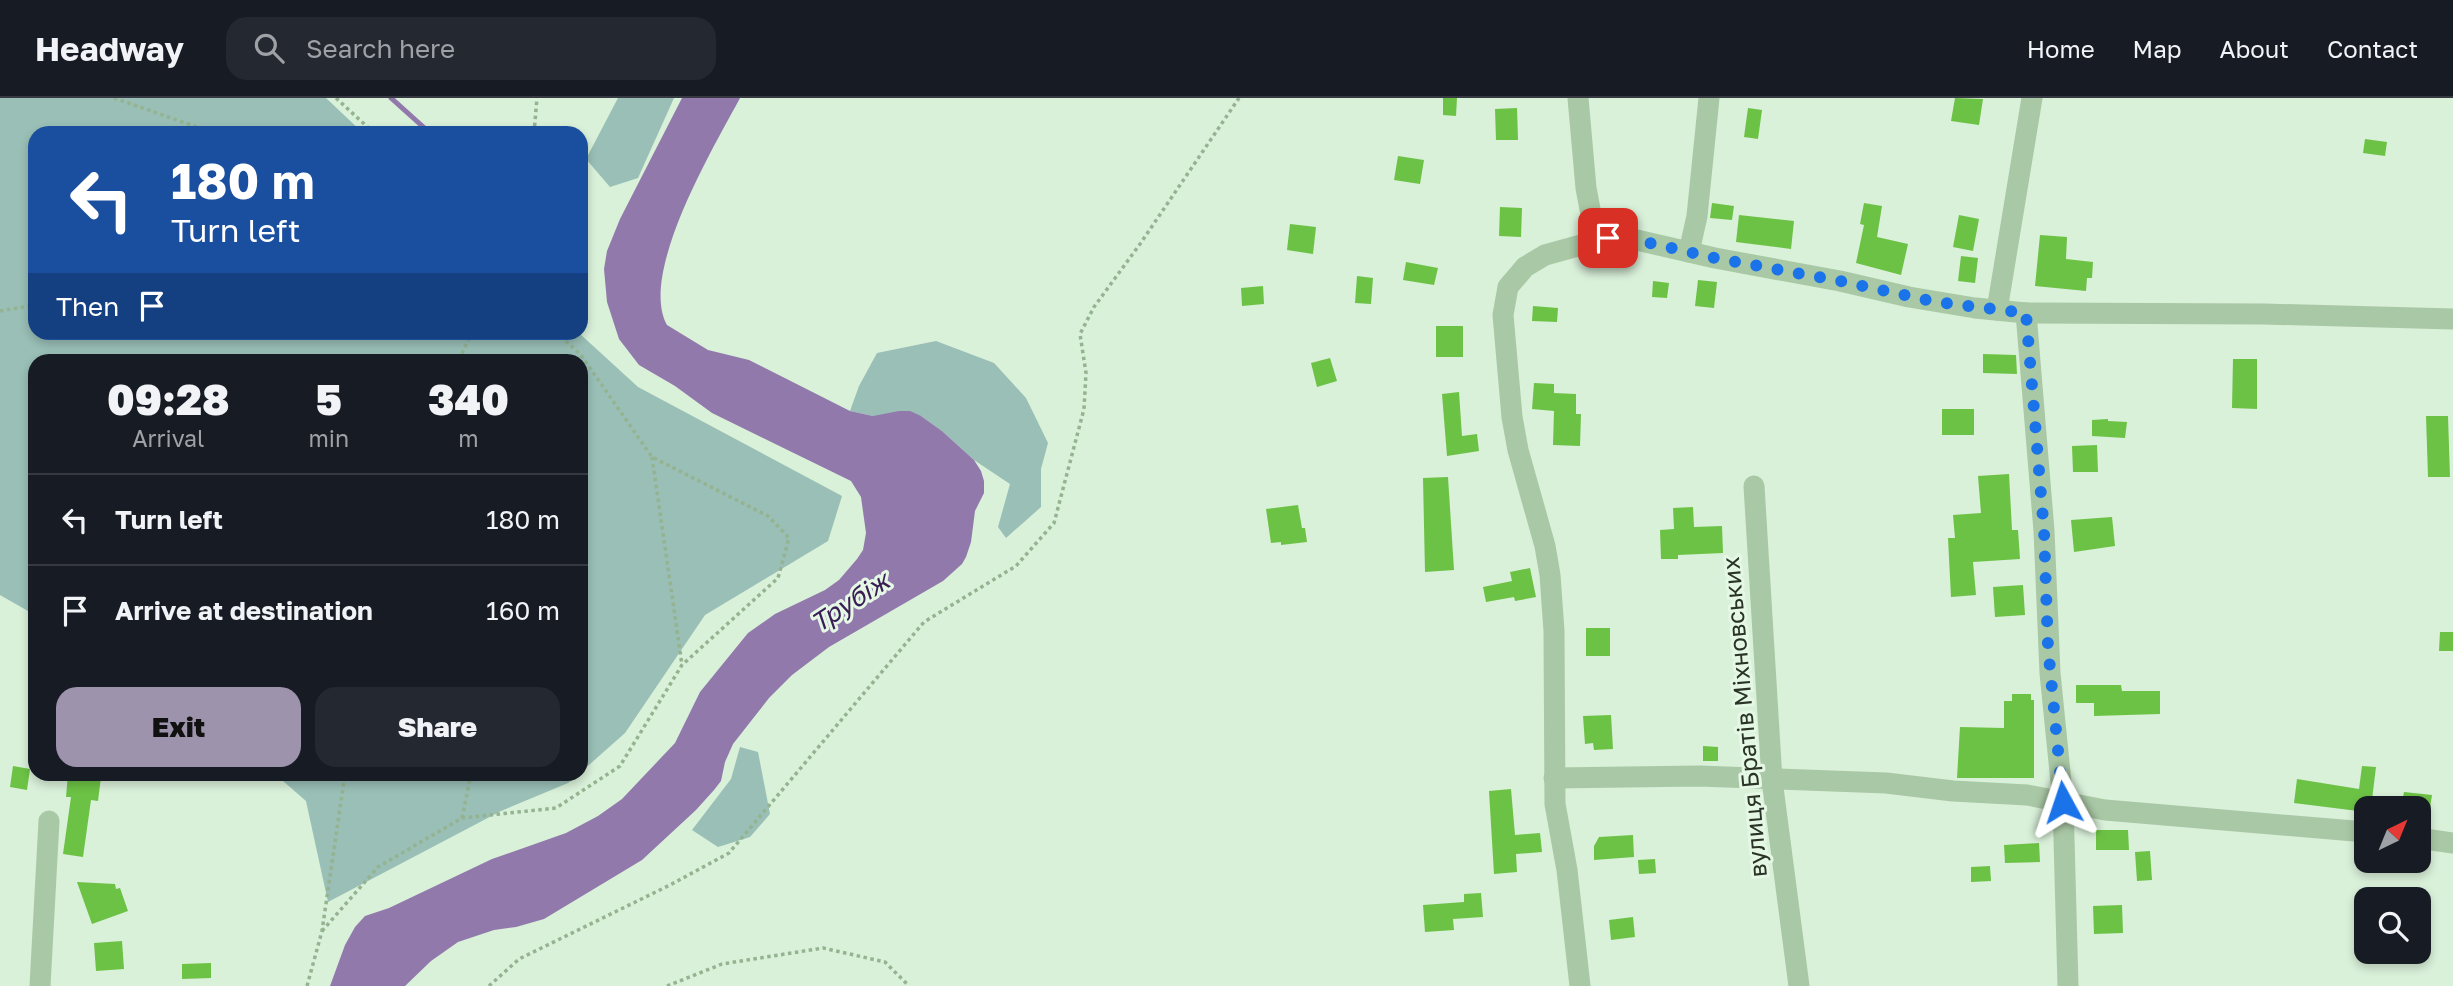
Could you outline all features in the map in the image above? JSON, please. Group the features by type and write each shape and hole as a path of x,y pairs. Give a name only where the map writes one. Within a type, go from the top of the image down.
{"street":[{"path":"1578,98 1585,177 1596,241"},
{"path":"1689,252 1697,216 1709,98"},
{"path":"1997,310 2032,98"},
{"path":"1580,986 1567,870 1555,804 1554,631 1550,575 1512,417 1503,315 1508,287 1525,267 1545,255 1596,241 1628,238 1923,299 2026,313 2453,319"},
{"path":"2026,313 2044,531 2048,647 2063,802 2068,986"},
{"name":"вулиця Братів Міхновських","path":"1754,485 1772,780 1798,986"},
{"path":"1554,778 1683,776 1886,783 1962,792 2027,795 2105,810 2354,831"},
{"path":"40,986 49,821"},
{"path":"2431,840 2453,843"}],"path":[{"path":"114,98 194,126"},
{"path":"336,98 366,126"},
{"path":"535,126 537,98"},
{"path":"489,986 519,959 729,853 924,622 1016,566 1054,523 1084,409 1086,373 1080,334 1094,307 1140,244 1238,98"},
{"path":"0,311 28,306"},
{"path":"565,340 580,354"},
{"path":"588,365 652,457 682,665"},
{"path":"322,931 378,867 462,818 556,808 620,766 682,665 778,578 789,538 768,516 652,457"},
{"path":"307,986 322,931 344,781"},
{"path":"462,818 470,781"},
{"path":"667,986 722,964 823,947 885,962 909,986"}],"shaded area":[{"path":"0,98 326,98 356,126 28,126 28,340 587,340 638,387 842,496 828,541 705,615 625,733 588,766 588,354 28,354 28,611 0,595"},
{"path":"618,98 674,98 638,178 610,187 588,161 588,155"},
{"path":"936,341 994,363 1026,398 1048,443 1041,469 1041,507 1006,538 998,527 1010,484 974,460 921,416 873,416 850,411 859,386 877,353"},
{"path":"740,747 758,752 770,814 750,837 718,847 692,830 731,779"},
{"path":"283,781 571,781 501,811 328,902 306,801"}],"water":[{"name":"Трубіж","path":"682,98 740,98 698,177 671,243 663,274 661,302 667,325 708,350 749,360 850,411 873,416 910,411 942,431 974,460 984,481 984,493 975,511 966,557 943,581 829,647 792,675 769,698 733,744 721,781 714,790 642,860 544,919 494,930 458,942 431,961 405,986 330,986 345,945 365,916 389,908 492,859 566,833 622,799 675,743 700,692 748,633 775,614 825,590 839,580 863,550 866,533 861,497 851,481 712,413 675,386 639,365 619,339 607,302 604,269 607,251 620,219"}],"building":[{"path":"1443,98 1457,98 1456,116 1443,115"},
{"path":"1955,98 1983,99 1979,125 1951,121"},
{"path":"1517,108 1518,140 1496,140 1495,109"},
{"path":"1748,108 1762,110 1758,139 1744,137"},
{"path":"2365,139 2387,142 2385,156 2363,153"},
{"path":"1398,156 1424,160 1420,184 1394,180"},
{"path":"1712,203 1734,206 1732,220 1710,218"},
{"path":"1864,203 1882,206 1877,237 1908,244 1901,275 1856,263 1864,225 1860,224"},
{"path":"1500,207 1522,208 1521,237 1499,236"},
{"path":"1739,215 1794,221 1791,249 1736,242"},
{"path":"1959,215 1979,219 1973,251 1953,247"},
{"path":"1290,224 1316,227 1313,254 1287,250"},
{"path":"2040,235 2067,237 2066,259 2093,262 2092,278 2087,278 2086,291 2035,286"},
{"path":"1961,256 1978,258 1975,283 1958,281"},
{"path":"1406,262 1438,268 1434,285 1403,280"},
{"path":"1357,276 1373,278 1371,304 1355,303"},
{"path":"1698,280 1717,282 1714,308 1695,306"},
{"path":"1653,281 1669,283 1667,298 1652,297"},
{"path":"1263,286 1264,304 1242,306 1241,288"},
{"path":"1533,306 1558,308 1557,322 1532,321"},
{"path":"1436,326 1463,326 1463,357 1436,357"},
{"path":"1983,354 2016,355 2017,374 1983,373"},
{"path":"1330,358 1337,381 1317,387 1311,363"},
{"path":"2233,359 2257,359 2257,409 2232,408"},
{"path":"1534,383 1554,384 1554,393 1576,394 1576,414 1581,414 1580,446 1553,445 1554,411 1532,409"},
{"path":"1459,392 1462,436 1477,434 1479,451 1447,456 1442,394"},
{"path":"1942,409 1974,409 1974,435 1942,435"},
{"path":"2426,416 2448,416 2450,477 2428,477"},
{"path":"2092,420 2127,422 2125,438 2092,436"},
{"path":"2097,445 2098,472 2073,472 2072,446"},
{"path":"2009,474 2012,530 2018,530 2020,559 1973,562 1976,595 1951,597 1948,538 1955,538 1953,515 1981,513 1978,476"},
{"path":"1448,477 1454,570 1425,572 1423,478"},
{"path":"1298,505 1307,542 1281,545 1281,542 1271,543 1266,509"},
{"path":"1693,507 1694,527 1722,526 1723,553 1678,555 1678,559 1661,559 1660,530 1674,529 1673,508"},
{"path":"2112,517 2115,546 2074,552 2071,520"},
{"path":"1530,568 1536,597 1515,601 1514,597 1486,602 1483,587 1512,581 1510,572"},
{"path":"2023,585 2025,615 1995,617 1993,587"},
{"path":"1586,628 1610,628 1610,656 1586,656"},
{"path":"2440,632 2453,632 2453,651 2439,651"},
{"path":"2076,685 2121,685 2122,691 2160,691 2160,714 2094,716 2094,703 2076,703"},
{"path":"2012,694 2031,694 2031,700 2034,700 2034,778 1957,778 1960,727 2004,728 2004,701 2012,701"},
{"path":"1611,715 1613,749 1594,750 1593,743 1585,744 1583,716"},
{"path":"1703,746 1718,747 1718,761 1703,761"},
{"path":"13,766 28,769 27,790 10,787"},
{"path":"2362,766 2376,767 2372,796 2354,796 2354,810 2294,803 2297,779 2359,789"},
{"path":"67,781 100,781 98,801 91,800 83,857 63,854 71,797 66,797"},
{"path":"1511,789 1515,835 1540,833 1542,852 1516,854 1517,872 1494,874 1489,791"},
{"path":"2404,792 2432,795 2431,802 2431,796 2403,796"},
{"path":"2096,830 2128,830 2129,850 2096,850"},
{"path":"1633,835 1634,857 1594,860 1594,846 1599,837"},
{"path":"2039,843 2040,862 2005,863 2004,845"},
{"path":"2150,851 2152,880 2137,881 2135,852"},
{"path":"1655,859 1656,873 1639,874 1638,860"},
{"path":"1990,866 1991,881 1971,882 1971,867"},
{"path":"77,882 115,884 116,889 120,888 128,911 92,924"},
{"path":"1481,893 1483,917 1453,919 1454,930 1425,932 1423,905 1464,902 1464,894"},
{"path":"2122,905 2123,933 2094,934 2093,906"},
{"path":"1633,917 1635,937 1611,940 1609,920"},
{"path":"122,941 124,969 96,971 94,943"},
{"path":"211,963 211,978 182,979 182,964"}],"waterway":[{"path":"391,98 422,126"}],"route":[{"path":"1608,238 1628,238 1936,302 2026,313 2044,531 2048,647 2063,802"}]}
